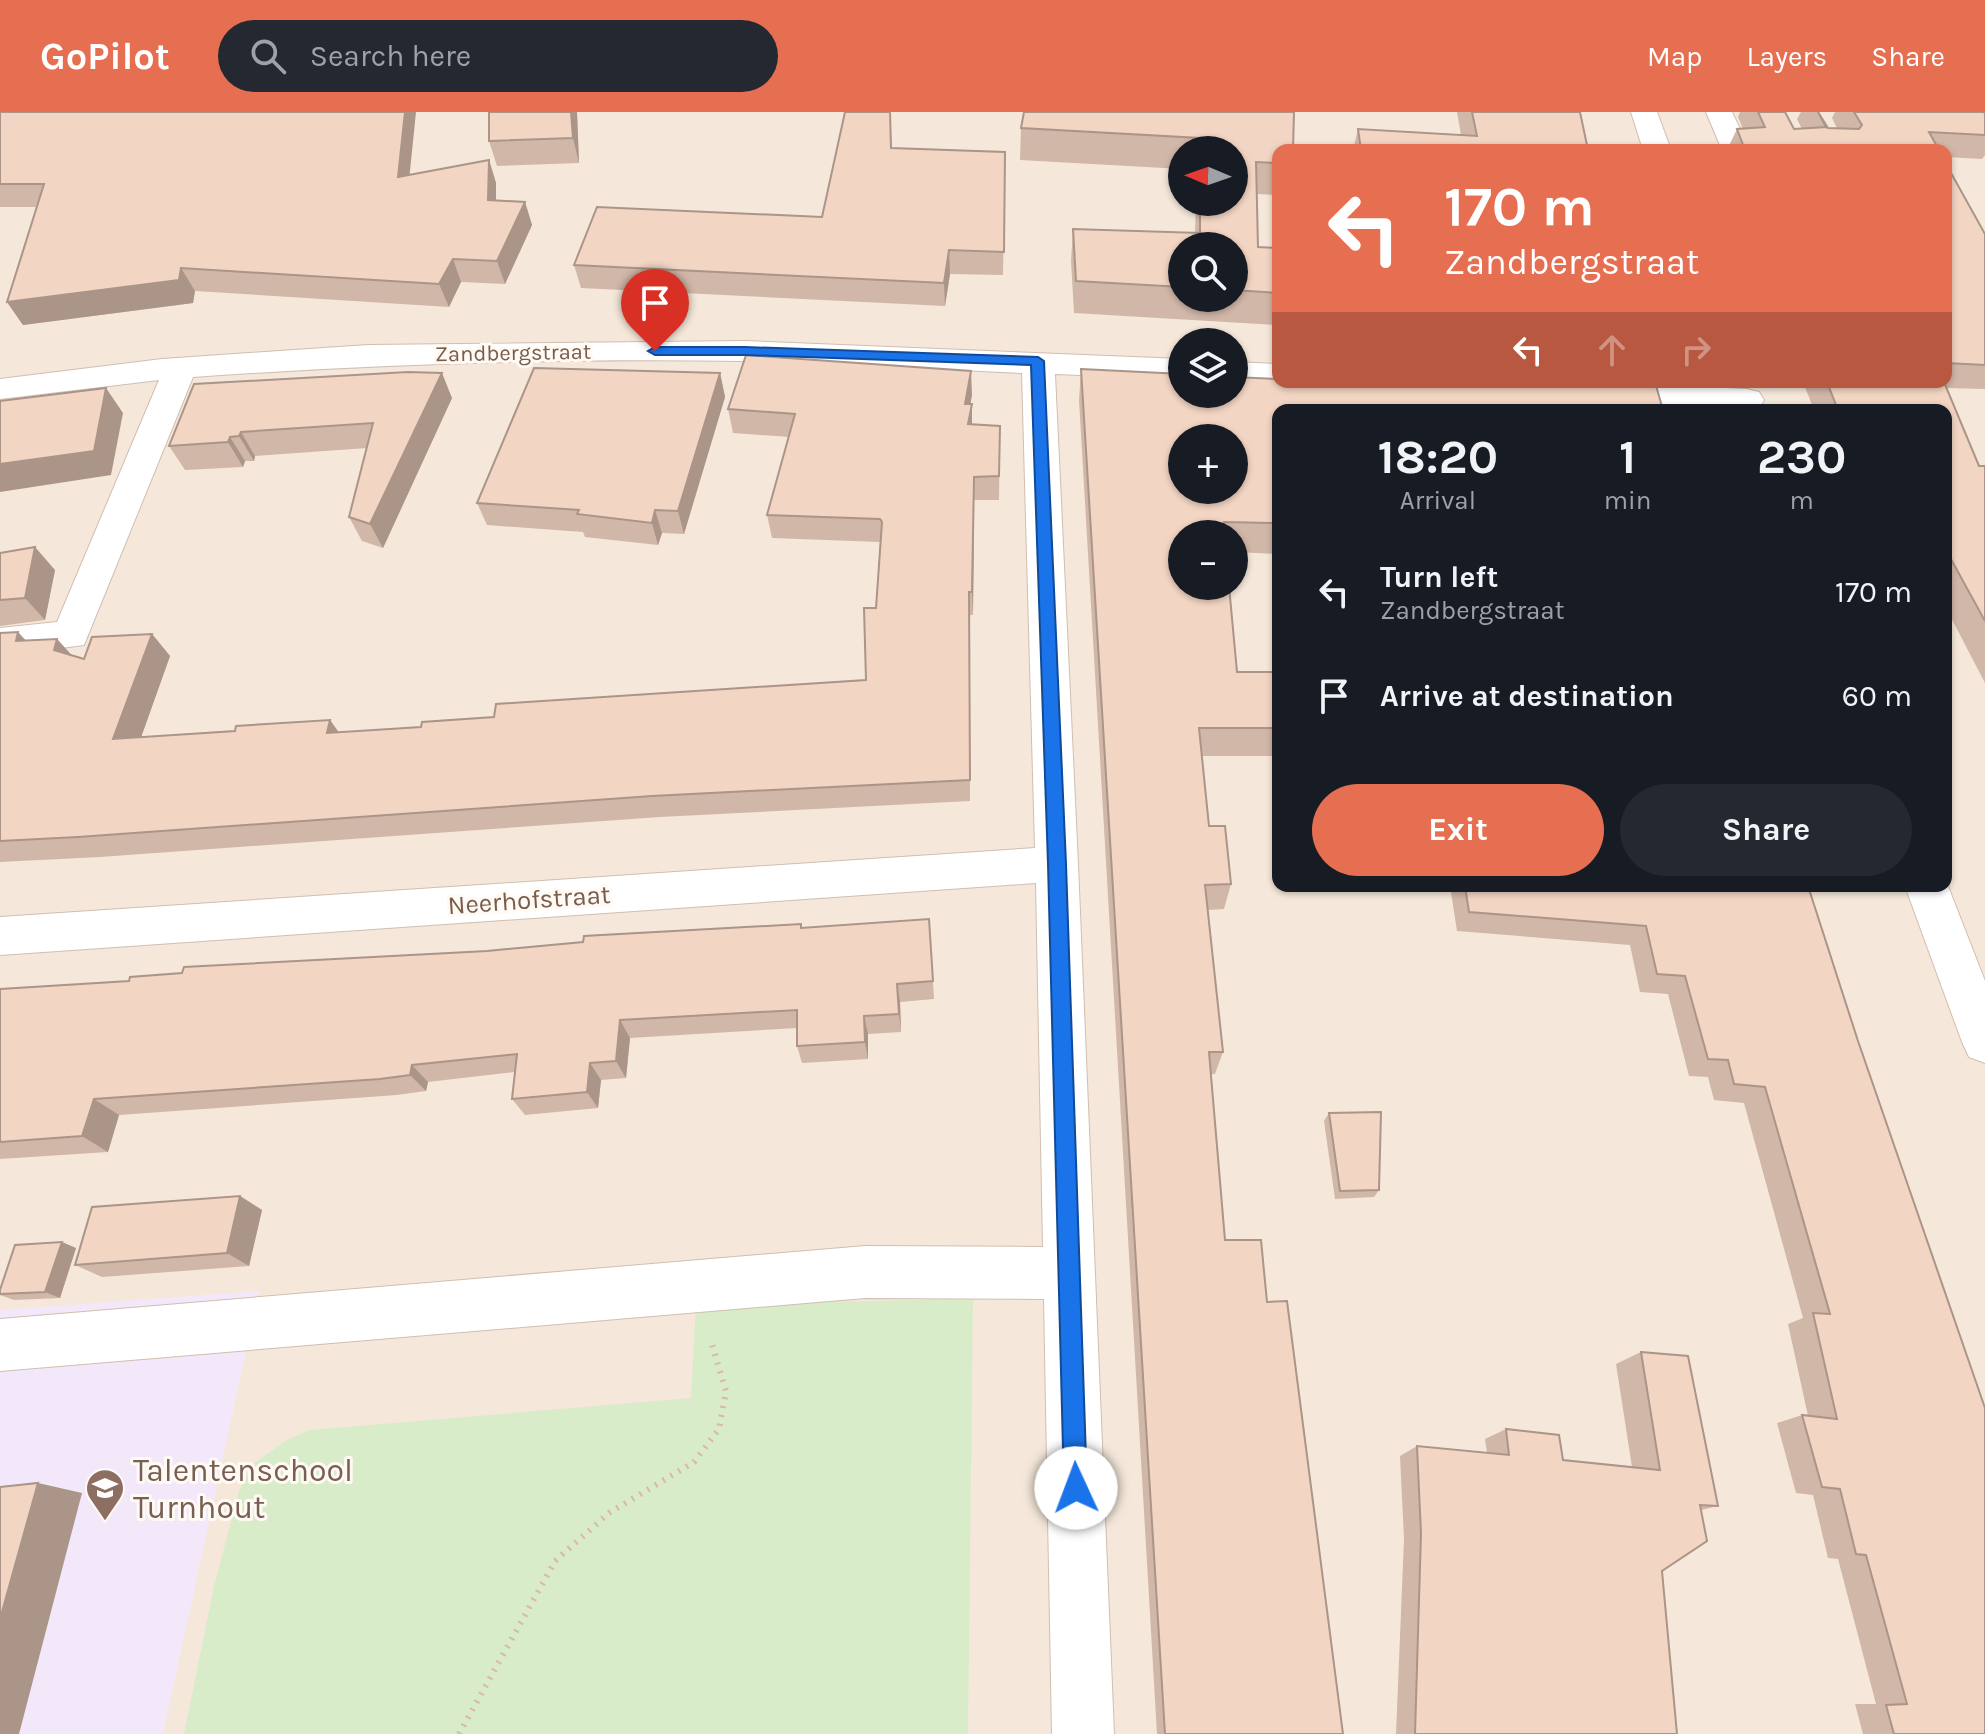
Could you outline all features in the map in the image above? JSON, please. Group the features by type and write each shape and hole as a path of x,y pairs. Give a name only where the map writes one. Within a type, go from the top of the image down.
{"street":[{"path":"1644,112 1655,144"},
{"path":"1719,112 1733,144"},
{"path":"1745,112 1760,144"},
{"name":"Zandbergstraat","path":"0,389 180,368 368,355 475,352 745,351 1168,368"},
{"path":"1038,361 1057,864 1083,1734"},
{"path":"0,642 71,635 180,368"},
{"path":"1248,373 1272,374"},
{"path":"1572,391 1746,397"},
{"name":"Neerhofstraat","path":"0,936 1057,864"},
{"path":"1930,892 1975,988 1985,1042"},
{"path":"0,1345 865,1272 1069,1273"}],"path":[{"path":"459,1734 555,1561 609,1513 694,1462 719,1429 726,1391 707,1325 714,1285"}],"shaded area":[{"path":"0,112 1985,112 1985,1734 0,1734"},
{"name":"Talentenschool Turnhout","path":"259,1291 163,1734 0,1734 0,1310"}],"green space":[{"path":"973,1299 968,1734 184,1734 214,1586 239,1491 253,1464 285,1441 309,1430 691,1398 696,1304"}],"building":[{"path":"0,112 405,112 398,177 489,160 488,200 525,202 497,261 453,259 439,284 181,268 179,280 7,302 44,184 0,184"},
{"path":"489,112 571,112 573,138 489,141"},
{"path":"845,112 890,112 891,148 1005,152 1004,252 949,250 944,283 574,265 597,207 822,217"},
{"path":"1024,112 1294,112 1293,144 1272,144 1272,163 1256,162 1258,247 1272,248 1272,293 1248,291 1248,232 1200,232 1200,216 1248,216 1248,136 1168,136 1021,128"},
{"path":"1472,112 1580,112 1587,144 1360,144 1358,129 1477,136"},
{"path":"1758,112 1785,112 1794,129 1826,127 1818,112 1828,128 1859,129 1862,125 1854,112 1985,114 1985,135 1929,132 1936,144 1743,144 1737,129 1765,127"},
{"path":"1952,175 1985,234 1985,365 1952,363"},
{"path":"1073,229 1168,232 1168,286 1076,281"},
{"path":"746,355 971,371 965,404 972,404 968,424 1000,426 999,476 974,477 972,592 969,592 970,780 652,796 0,841 0,633 18,632 16,641 57,639 54,650 84,659 92,637 152,634 113,739 235,731 236,726 330,720 327,733 421,727 422,722 494,717 496,704 866,680 864,608 876,608 882,522 880,519 767,515 795,414 728,409"},
{"path":"534,368 720,373 678,511 655,510 652,523 577,514 579,510 477,503"},
{"path":"1081,369 1168,373 1168,408 1248,408 1248,378 1272,379 1272,388 1657,388 1661,404 1272,404 1272,523 1168,520 1168,600 1230,600 1237,672 1272,672 1272,728 1199,728 1209,826 1225,826 1231,884 1205,885 1223,1052 1209,1052 1225,1240 1261,1240 1267,1302 1287,1301 1343,1734 1165,1734"},
{"path":"408,372 442,373 370,524 349,517 373,423 241,432 239,436 230,437 228,442 169,446 194,384"},
{"path":"106,388 94,451 0,464 0,401"},
{"path":"1829,388 1946,388 1979,466 1985,466 1985,621 1952,561 1952,404 1836,404"},
{"path":"35,547 25,598 0,600 0,553"},
{"path":"1466,892 1810,892 1985,1408 1985,1734 1894,1734 1886,1705 1907,1704 1866,1555 1856,1554 1840,1489 1822,1487 1802,1415 1837,1419 1813,1313 1830,1314 1765,1087 1734,1084 1728,1060 1708,1059 1685,976 1657,974 1646,926 1469,912"},
{"path":"929,919 933,981 897,984 899,1014 864,1016 865,1042 797,1046 797,1010 620,1020 616,1061 590,1063 587,1092 512,1099 517,1054 412,1065 410,1075 380,1079 94,1099 82,1136 0,1142 0,989 129,981 130,977 182,973 184,967 487,951 583,942 584,936 801,924 801,928"},
{"path":"1381,1112 1379,1190 1340,1191 1329,1113"},
{"path":"240,1196 227,1253 75,1265 92,1207"},
{"path":"62,1242 45,1292 0,1294 15,1245"},
{"path":"1641,1352 1688,1356 1718,1506 1700,1505 1707,1541 1662,1571 1677,1734 1415,1734 1421,1533 1417,1446 1509,1455 1506,1429 1559,1435 1563,1460 1660,1470"},
{"path":"38,1483 0,1619 0,1487"}],"place":[{"name":"Talentenschool Turnhout","path":"105,1522"}],"route":[{"path":"655,351 1038,361 1076,1488"}]}
